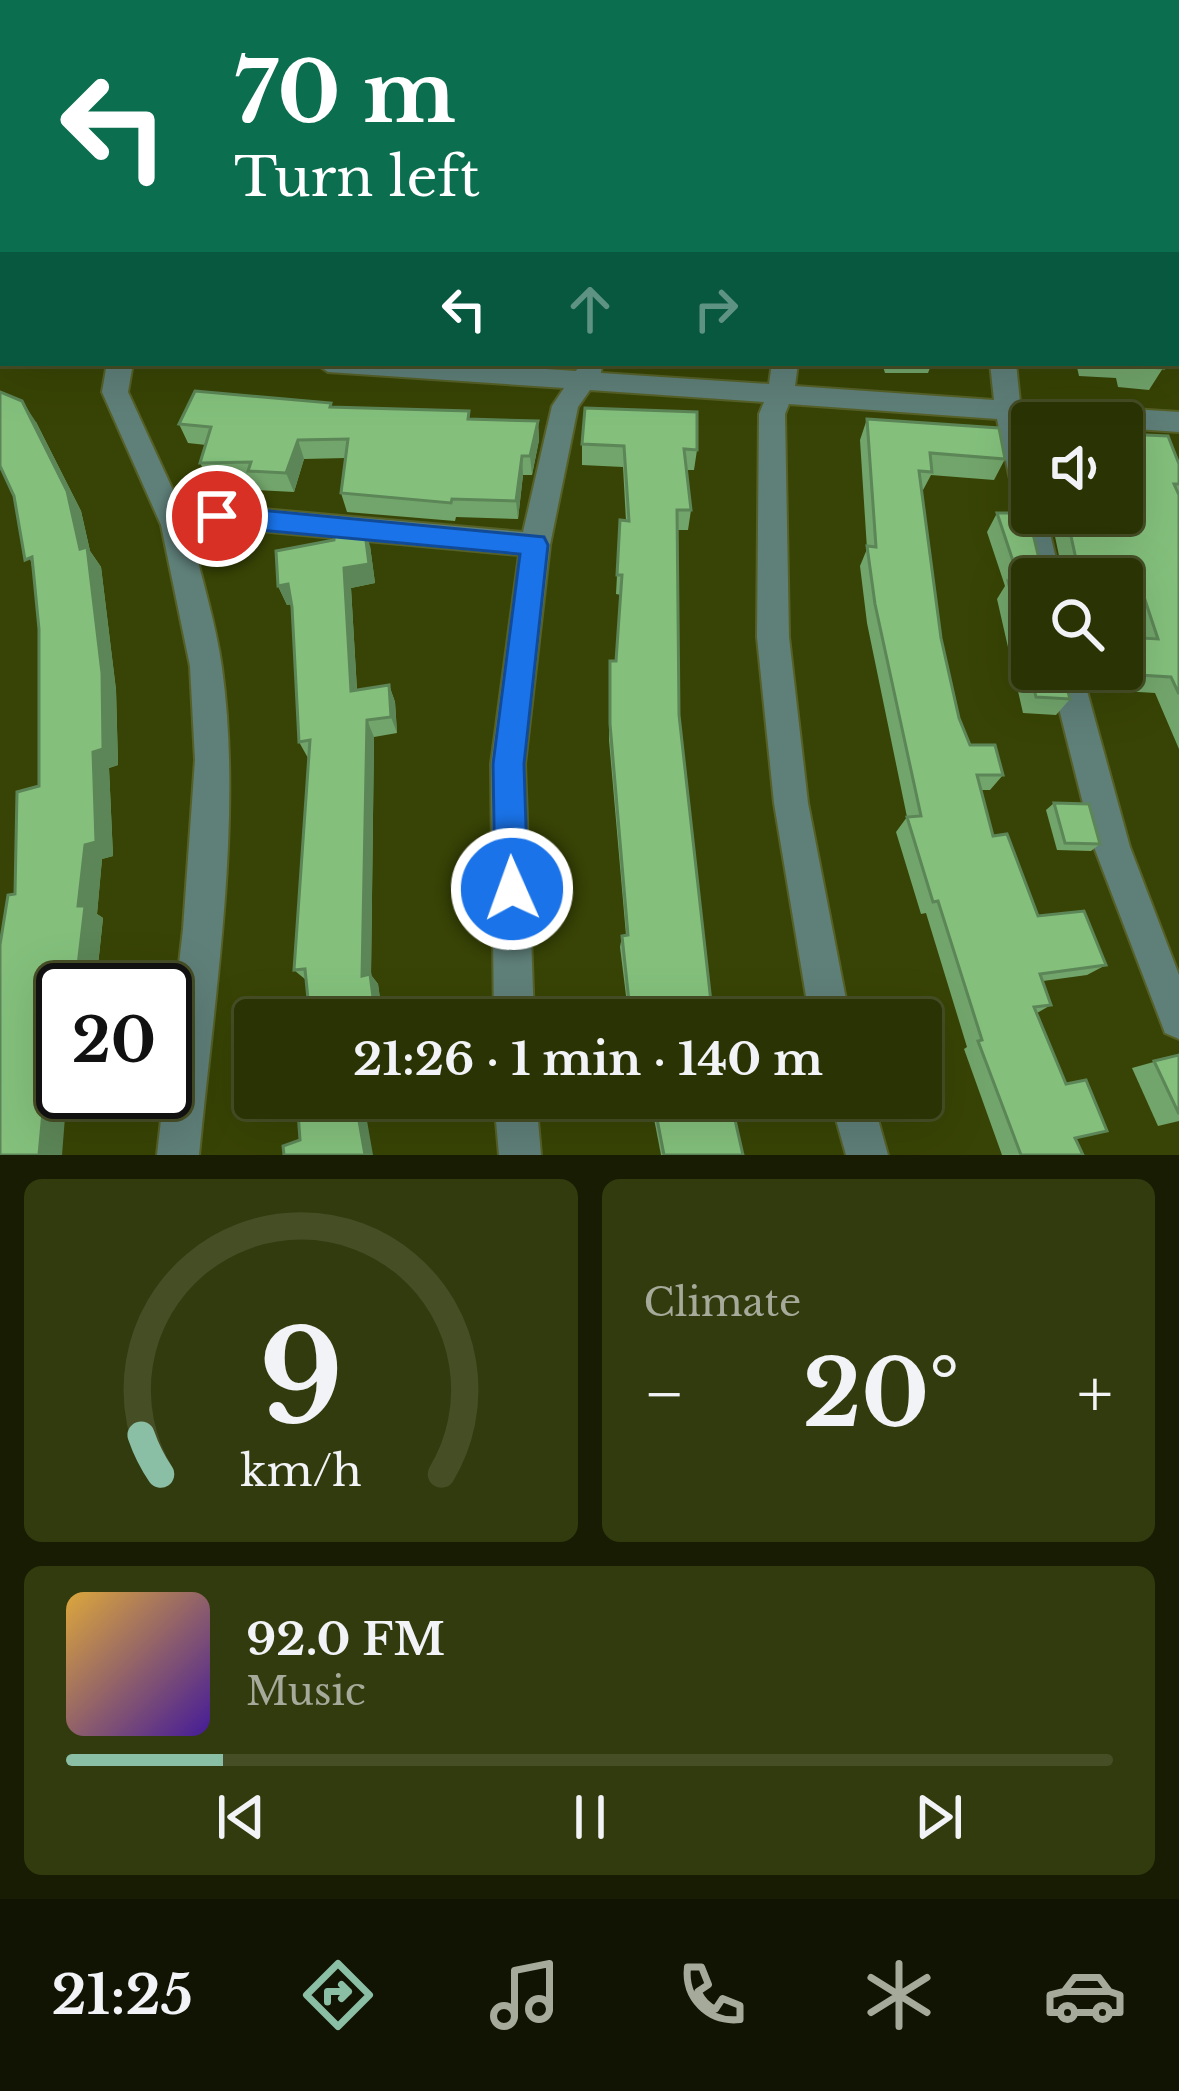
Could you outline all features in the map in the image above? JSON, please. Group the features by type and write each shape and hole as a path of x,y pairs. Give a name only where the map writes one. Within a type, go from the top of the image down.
{"street":[{"path":"119,366 115,392 175,525 206,666 212,760 202,929 178,1155"},
{"path":"415,366 783,379 1008,411 1179,422"},
{"path":"1003,366 1008,411 1041,558"},
{"path":"514,999 508,764 535,545 565,406 589,372"},
{"path":"783,379 772,414 773,637 791,803 826,999"},
{"path":"175,525 217,516 535,545"},
{"path":"1071,690 1092,787 1156,970 1179,1019"},
{"path":"516,1119 520,1155"},
{"path":"857,1119 867,1155"}],"building":[{"path":"195,391 331,403 330,407 469,411 468,419 538,421 530,456 522,456 516,501 452,499 451,503 341,493 348,439 298,440 286,473 248,471 251,462 200,463 211,427 179,424"},
{"path":"0,392 22,401 67,491 80,549 87,547 102,673 103,749 93,752 96,842 85,845 78,963 36,963 36,1119 42,1119 39,1155 0,1155 0,945 8,895 15,894 17,792 39,786 39,629 32,557 25,560 14,496 0,466"},
{"path":"585,408 697,412 697,450 684,449 691,510 677,510 679,715 711,999 629,999 622,936 628,935 610,724 610,661 616,661 622,575 617,575 620,520 629,521 624,446 582,444"},
{"path":"867,419 999,428 1005,459 930,453 932,472 919,471 941,638 959,718 970,745 995,745 1003,775 977,775 993,836 1007,834 1038,916 1084,911 1106,965 1040,974 1051,1005 1034,1007 1066,1084 1086,1080 1107,1131 1075,1138 1083,1155 1021,1155 978,1041 982,1040 938,901 933,902 907,817 921,816 867,546 876,547"},
{"path":"1143,435 1168,436 1179,464 1179,484 1174,484 1179,495 1179,694 1171,677 1143,675 1143,638 1158,639 1143,594 1143,558 1076,558 1071,534 1143,534"},
{"path":"997,513 1011,513 1011,534 1033,534 1039,558 1012,558"},
{"path":"336,523 364,526 369,564 344,568 351,691 389,685 391,717 367,720 362,976 370,974 373,999 308,999 305,969 294,970 310,740 299,742 292,607 288,584 278,586 276,551 334,540"},
{"path":"1034,690 1068,690 1070,699 1036,697"},
{"path":"1054,803 1089,804 1100,844 1065,843"},
{"path":"1179,1055 1179,1114 1154,1061"},
{"path":"298,1119 359,1119 365,1155 284,1155 283,1146 300,1140"},
{"path":"657,1119 735,1119 743,1155 664,1155"}],"route":[{"path":"217,516 535,545 508,764 512,889"}]}
